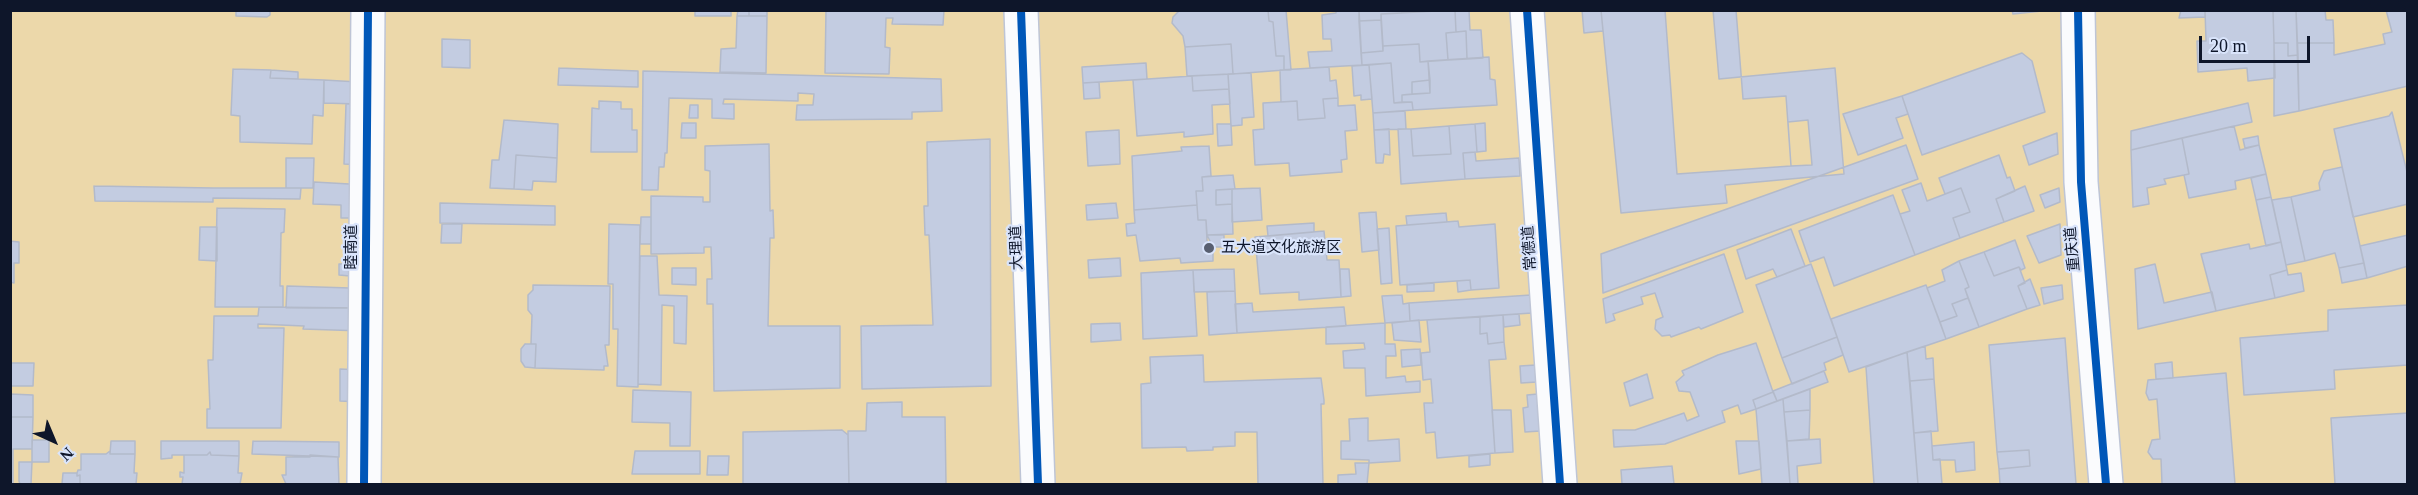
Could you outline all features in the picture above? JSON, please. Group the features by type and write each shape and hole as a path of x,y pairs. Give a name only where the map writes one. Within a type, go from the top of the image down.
{"street":[{"name":"睦南道","path":"364,484 368,10"},
{"name":"大理道","path":"1022,10 1038,484"},
{"name":"常德道","path":"1527,10 1560,484"},
{"name":"重庆道","path":"2078,10 2081,182 2106,484"}],"shaded area":[{"name":"五大道文化旅游区","path":"10,11 2407,11 2407,484 11,484"}],"building":[{"path":"236,10 270,10 270,15 267,17 236,16"},
{"path":"695,10 731,10 731,16 695,16"},
{"path":"738,10 749,10 749,16 737,16"},
{"path":"749,10 767,10 767,16 749,16"},
{"path":"826,10 944,10 943,25 892,24 893,18 886,18 885,47 890,48 889,74 825,73"},
{"path":"1180,10 1268,10 1269,21 1273,22 1276,56 1284,56 1284,70 1233,74 1231,44 1185,47 1183,36 1172,23 1173,17"},
{"path":"1268,10 1286,10 1291,70 1284,70 1284,56 1276,56 1273,22 1269,21"},
{"path":"1336,10 1359,10 1362,65 1310,68 1308,52 1332,51 1331,39 1323,39 1322,15 1336,13"},
{"path":"1359,10 1402,10 1402,13 1381,14 1381,20 1359,21"},
{"path":"1455,10 1456,32 1446,33 1448,60 1420,62 1419,44 1383,46 1381,14"},
{"path":"1455,10 1469,10 1470,30 1481,30 1483,58 1467,59 1466,31 1456,32"},
{"path":"1582,10 1601,10 1603,31 1584,33"},
{"path":"1601,10 1713,10 1719,79 1835,68 1844,174 1725,185 1727,203 1621,213"},
{"path":"1665,10 1736,10 1743,99 1786,96 1791,166 1677,174"},
{"path":"2012,10 2042,10 2042,11 2013,14"},
{"path":"2181,10 2205,10 2205,17 2179,18"},
{"path":"2205,10 2273,10 2275,78 2248,81 2247,68 2198,72 2197,41 2206,41"},
{"path":"2273,10 2296,10 2298,55 2288,56 2288,43 2274,43"},
{"path":"2296,10 2325,10 2326,20 2333,20 2334,43 2297,43"},
{"path":"2386,10 2408,10 2408,86 2299,111 2297,43 2334,43 2334,55 2385,44 2383,34 2392,32"},
{"path":"737,16 767,16 766,73 720,72 721,49 736,48"},
{"path":"1381,20 1383,51 1361,53 1359,21"},
{"path":"1466,31 1467,59 1448,60 1446,33"},
{"path":"442,39 470,40 470,68 442,67"},
{"path":"2274,43 2288,43 2288,56 2298,55 2299,111 2274,116"},
{"path":"1231,44 1233,74 1187,76 1185,47"},
{"path":"1419,44 1420,62 1428,61 1430,80 1412,82 1412,94 1402,95 1402,102 1394,103 1391,63 1362,65 1361,53 1383,51 1383,46"},
{"path":"2022,53 2032,61 2045,112 1922,155 1902,96"},
{"path":"1489,57 1490,79 1495,80 1497,105 1413,110 1412,102 1402,102 1402,95 1430,93 1428,61"},
{"path":"1146,63 1147,79 1083,83 1082,67"},
{"path":"1391,63 1394,103 1412,102 1413,110 1373,113 1369,65"},
{"path":"1369,65 1372,99 1361,100 1361,95 1354,96 1352,66"},
{"path":"1329,67 1330,81 1336,80 1338,98 1323,99 1325,118 1298,120 1297,101 1281,102 1280,70"},
{"path":"559,68 638,71 638,87 558,85"},
{"path":"233,69 271,70 270,78 324,80 323,116 313,115 312,144 240,142 240,116 231,115"},
{"path":"271,70 298,72 298,79 270,78"},
{"path":"643,71 941,79 942,111 912,112 912,119 796,120 797,105 813,105 814,94 798,93 798,101 724,99 723,104 734,104 734,119 712,118 712,99 669,98 667,153 665,153 664,167 659,167 658,190 642,190"},
{"path":"1251,73 1254,117 1242,118 1242,125 1231,126 1228,74"},
{"path":"1228,74 1229,89 1193,91 1192,76"},
{"path":"1192,76 1193,91 1229,89 1230,104 1212,105 1213,134 1184,137 1184,132 1137,136 1133,80"},
{"path":"324,80 358,82 358,104 324,103"},
{"path":"1430,80 1430,93 1412,94 1412,82"},
{"path":"1099,82 1100,98 1084,99 1083,83"},
{"path":"1902,96 1908,114 1896,118 1903,138 1858,155 1843,114"},
{"path":"1338,98 1338,106 1355,105 1357,130 1345,131 1347,159 1341,160 1342,172 1290,176 1289,163 1255,165 1253,130 1264,129 1263,103 1297,101 1298,120 1325,118 1323,99"},
{"path":"599,101 621,102 621,109 632,109 632,130 637,130 637,152 591,152 592,108 599,109"},
{"path":"2248,103 2252,122 2131,150 2131,131"},
{"path":"346,104 358,104 368,165 344,164"},
{"path":"690,105 698,105 698,118 689,118"},
{"path":"1405,111 1406,129 1374,130 1373,113"},
{"path":"2392,112 2408,176 2408,204 2353,217 2334,129 2389,116"},
{"path":"504,120 558,124 557,158 516,155 514,189 490,188 492,160 499,160"},
{"path":"1808,120 1812,165 1791,166 1788,122"},
{"path":"682,123 696,123 696,138 681,138"},
{"path":"1485,123 1486,151 1477,152 1475,124"},
{"path":"1217,124 1231,124 1232,145 1218,146"},
{"path":"1475,124 1477,152 1463,153 1465,179 1401,184 1398,129 1411,129 1413,156 1451,154 1449,126"},
{"path":"1449,126 1451,154 1413,156 1411,129"},
{"path":"2234,126 2240,150 2259,145 2266,174 2235,181 2236,189 2189,198 2184,175 2189,174 2182,138"},
{"path":"1389,129 1390,155 1384,154 1383,163 1376,163 1374,130"},
{"path":"1119,130 1120,164 1088,166 1086,132"},
{"path":"2057,133 2058,154 2029,165 2023,146"},
{"path":"2258,136 2259,145 2245,148 2243,139"},
{"path":"2182,138 2189,174 2164,179 2166,184 2147,188 2149,204 2133,207 2131,150"},
{"path":"990,139 991,386 862,389 861,326 933,325 929,235 925,235 924,206 928,206 927,142"},
{"path":"769,144 770,211 773,210 774,238 770,238 768,326 840,326 840,388 714,391 713,304 707,304 707,279 712,279 711,247 704,247 704,253 651,254 651,196 703,197 703,202 710,202 710,171 705,170 705,146"},
{"path":"1906,145 1918,179 1603,293 1601,254"},
{"path":"1209,146 1211,176 1202,177 1203,191 1196,191 1197,205 1134,210 1132,156 1182,151 1181,147"},
{"path":"1475,152 1476,161 1519,158 1520,176 1465,179 1463,153"},
{"path":"516,155 557,158 556,182 533,181 532,190 514,189"},
{"path":"1999,155 2007,178 2010,177 2015,191 1996,199 2004,222 1960,238 1953,218 1970,212 1961,188 1945,194 1939,178"},
{"path":"286,158 314,158 313,188 286,188"},
{"path":"2342,167 2364,263 2339,268 2335,253 2305,261 2291,197 2320,190 2319,183 2324,171"},
{"path":"2266,174 2271,197 2256,200 2251,178"},
{"path":"1233,175 1235,189 1216,190 1216,205 1232,204 1233,234 1207,235 1206,220 1198,220 1196,191 1203,191 1202,177"},
{"path":"314,182 367,185 355,218 341,218 341,205 313,204"},
{"path":"1921,183 1927,201 1961,188 1970,212 1953,218 1960,238 1915,255 1900,214 1910,211 1902,190"},
{"path":"94,186 301,188 300,199 213,198 213,202 95,201"},
{"path":"2025,186 2034,211 2004,222 1996,199"},
{"path":"1260,188 1262,220 1232,222 1232,189"},
{"path":"2059,188 2060,202 2045,208 2040,195"},
{"path":"1232,189 1232,204 1216,205 1216,190"},
{"path":"1893,195 1915,255 1834,286 1824,257 1810,262 1799,231"},
{"path":"2271,197 2281,242 2266,246 2256,200"},
{"path":"2291,197 2305,261 2286,265 2272,200"},
{"path":"440,203 555,206 555,225 440,223"},
{"path":"1116,203 1118,218 1087,220 1086,205"},
{"path":"1197,205 1198,220 1206,220 1207,241 1213,247 1213,261 1181,263 1180,258 1140,261 1136,235 1127,236 1126,224 1135,223 1134,210"},
{"path":"217,208 285,209 284,232 281,233 280,286 283,286 283,307 215,307"},
{"path":"1376,212 1379,250 1362,252 1359,213"},
{"path":"1446,213 1447,222 1407,225 1406,216"},
{"path":"641,217 651,217 651,244 640,244"},
{"path":"1458,221 1459,227 1495,224 1499,288 1471,290 1470,280 1400,285 1396,226"},
{"path":"1314,223 1314,232 1268,236 1267,226"},
{"path":"442,224 462,224 461,243 441,243"},
{"path":"609,224 640,225 638,387 617,386 618,329 613,329 613,284 608,284"},
{"path":"2060,224 2061,255 2039,263 2027,236"},
{"path":"200,227 217,227 217,261 199,260"},
{"path":"1389,228 1392,283 1381,284 1377,229"},
{"path":"1791,229 1805,266 1777,277 1773,269 1746,279 1737,250"},
{"path":"1324,231 1327,260 1339,260 1341,297 1299,300 1299,292 1260,294 1255,237"},
{"path":"1207,235 1224,235 1224,247 1213,247"},
{"path":"2408,235 2408,266 2367,278 2360,246"},
{"path":"2015,240 2025,268 2021,270 2019,267 1994,276 1984,252"},
{"path":"10,241 19,242 19,263 14,263 14,283 10,282"},
{"path":"2281,242 2287,270 2270,275 2275,298 2216,311 2201,254 2249,244 2250,249"},
{"path":"1984,252 1994,276 2019,267 2025,283 2018,286 2027,309 1979,327 1965,289 1969,287 1959,261"},
{"path":"1724,254 1743,312 1701,329 1699,327 1671,337 1670,335 1662,336 1655,329 1656,320 1663,317 1655,293 1641,297 1643,304 1613,314 1615,320 1606,323 1603,299"},
{"path":"640,256 657,256 659,295 687,296 686,344 674,343 674,306 662,305 661,385 638,384"},
{"path":"1120,258 1121,276 1089,278 1088,260"},
{"path":"1959,261 1969,287 1965,289 1968,298 1952,304 1957,316 1940,322 1927,288 1945,281 1942,270"},
{"path":"2364,263 2367,278 2342,283 2339,268"},
{"path":"339,264 357,264 363,308 286,308 287,286 350,288 350,276 339,275"},
{"path":"1811,264 1837,337 1782,358 1756,285"},
{"path":"2155,264 2164,303 2212,292 2216,311 2138,329 2135,269"},
{"path":"672,268 696,268 696,285 672,284"},
{"path":"1234,269 1235,291 1194,292 1193,270"},
{"path":"1340,269 1349,269 1351,296 1341,297"},
{"path":"1193,270 1197,336 1143,339 1141,273"},
{"path":"2287,270 2288,275 2301,273 2304,291 2275,298 2270,275"},
{"path":"2030,279 2040,305 2027,309 2018,286"},
{"path":"1470,280 1471,290 1458,292 1457,281"},
{"path":"1434,283 1434,291 1407,292 1407,285"},
{"path":"533,285 610,286 609,345 605,345 608,366 604,366 604,370 535,368 536,344 531,344 532,315 528,310 528,295 533,290"},
{"path":"1926,285 1946,339 1849,372 1831,319"},
{"path":"2062,285 2063,299 2044,304 2041,288"},
{"path":"1235,291 1237,333 1209,335 1207,292"},
{"path":"1402,295 1403,304 1409,303 1410,321 1385,323 1382,296"},
{"path":"1531,295 1532,313 1410,321 1409,303"},
{"path":"1968,298 1979,327 1946,339 1940,322 1957,316 1952,304"},
{"path":"1252,303 1253,312 1344,307 1346,326 1237,333 1235,304"},
{"path":"2408,305 2408,365 2334,370 2335,389 2244,395 2240,338 2328,331 2328,310"},
{"path":"259,307 363,308 363,331 303,329 304,326 258,324 258,328 284,328 281,428 207,428 207,409 210,409 208,360 213,360 214,316 258,316"},
{"path":"1519,314 1520,325 1504,327 1503,315"},
{"path":"1503,315 1504,342 1488,344 1487,333 1480,334 1480,317"},
{"path":"1480,317 1480,334 1487,333 1488,344 1504,342 1506,359 1489,360 1495,453 1437,458 1435,432 1426,433 1424,403 1433,403 1431,379 1423,380 1421,353 1430,352 1427,320"},
{"path":"1419,320 1421,342 1394,340 1392,323"},
{"path":"1120,323 1121,340 1091,342 1091,324"},
{"path":"1385,323 1385,344 1395,344 1396,356 1386,356 1386,378 1405,376 1406,382 1420,381 1420,392 1366,396 1365,368 1344,368 1343,351 1365,349 1364,343 1326,344 1326,327"},
{"path":"1837,337 1843,355 1824,363 1826,370 1792,384 1782,358"},
{"path":"2065,338 2076,484 2000,484 1999,469 2030,466 2029,450 1997,452 1989,345"},
{"path":"1756,343 1773,392 1753,400 1756,409 1741,414 1738,405 1722,411 1725,422 1665,444 1614,447 1613,430 1635,430 1684,413 1687,421 1699,416 1690,392 1679,391 1676,382 1684,375 1682,371 1718,355"},
{"path":"525,344 536,344 535,368 525,367 521,361 521,349"},
{"path":"1925,346 1926,359 1933,358 1934,379 1910,381 1907,352"},
{"path":"1420,349 1421,365 1402,367 1401,350"},
{"path":"1907,352 1918,484 1874,484 1866,367"},
{"path":"1203,355 1204,382 1321,378 1324,400 1324,404 1321,404 1323,484 1258,484 1257,432 1235,432 1235,446 1213,447 1213,450 1187,451 1186,447 1142,448 1141,384 1151,383 1150,357"},
{"path":"2172,362 2173,378 2156,379 2155,364"},
{"path":"10,363 34,363 33,386 10,386"},
{"path":"1536,365 1537,382 1521,383 1520,366"},
{"path":"340,369 362,370 360,402 340,401"},
{"path":"1824,371 1828,382 1777,401 1773,391"},
{"path":"2226,373 2235,484 2162,484 2161,459 2153,459 2148,452 2152,440 2160,439 2157,399 2149,400 2146,393 2148,380"},
{"path":"1647,374 1653,398 1630,406 1624,383"},
{"path":"1934,379 1938,431 1914,433 1910,381"},
{"path":"1810,389 1810,410 1784,412 1783,399"},
{"path":"633,390 691,392 690,446 670,446 670,423 632,422"},
{"path":"1773,392 1777,401 1756,409 1753,400"},
{"path":"10,394 33,395 33,417 10,417"},
{"path":"1538,394 1540,431 1525,432 1523,408 1528,407 1527,395"},
{"path":"1783,399 1790,484 1762,484 1756,409"},
{"path":"902,402 902,417 945,417 946,484 849,484 848,431 866,431 867,403"},
{"path":"1492,410 1511,410 1513,452 1495,453"},
{"path":"1810,410 1809,439 1787,441 1784,412"},
{"path":"2408,413 2408,484 2335,484 2331,418"},
{"path":"10,417 33,417 32,449 13,449 13,484 10,484"},
{"path":"1368,418 1368,441 1399,439 1400,461 1369,463 1369,460 1341,459 1341,441 1350,441 1349,419"},
{"path":"842,430 848,435 849,484 743,484 743,432"},
{"path":"1931,431 1933,460 1940,459 1942,484 1918,484 1914,433"},
{"path":"1820,439 1821,463 1797,466 1798,484 1790,484 1787,441"},
{"path":"32,440 49,440 49,462 32,462"},
{"path":"111,441 135,441 135,454 110,454"},
{"path":"161,441 239,441 239,456 211,455 210,452 207,455 172,455 172,458 161,459"},
{"path":"253,441 339,442 339,457 252,454"},
{"path":"1736,441 1759,441 1761,469 1739,474"},
{"path":"1974,442 1975,470 1956,472 1955,460 1933,460 1932,446"},
{"path":"2029,450 2030,466 1999,469 1997,452"},
{"path":"110,451 110,454 135,454 136,484 80,484 80,475 77,476 77,473 81,470 81,454 106,454"},
{"path":"635,451 700,451 700,474 632,474"},
{"path":"210,452 211,455 239,456 238,473 242,473 240,484 182,484 183,477 180,477 180,472 184,473 184,455 207,455"},
{"path":"1490,454 1490,465 1469,467 1469,456"},
{"path":"310,455 338,457 339,484 286,484 282,475 286,475 286,457 310,457"},
{"path":"708,456 729,456 728,475 707,475"},
{"path":"19,462 32,462 31,484 20,484"},
{"path":"1355,463 1369,463 1367,484 1338,484 1338,475 1356,474"},
{"path":"1672,466 1674,484 1622,484 1621,470"},
{"path":"63,473 77,473 77,476 80,475 80,484 62,484"}],"cycle path":[{"path":"364,484 368,10"},
{"path":"1021,10 1038,484"},
{"path":"1527,10 1560,484"},
{"path":"2078,10 2081,182 2106,484"}],"place":[{"name":"五大道文化旅游区","path":"1209,248"}]}
